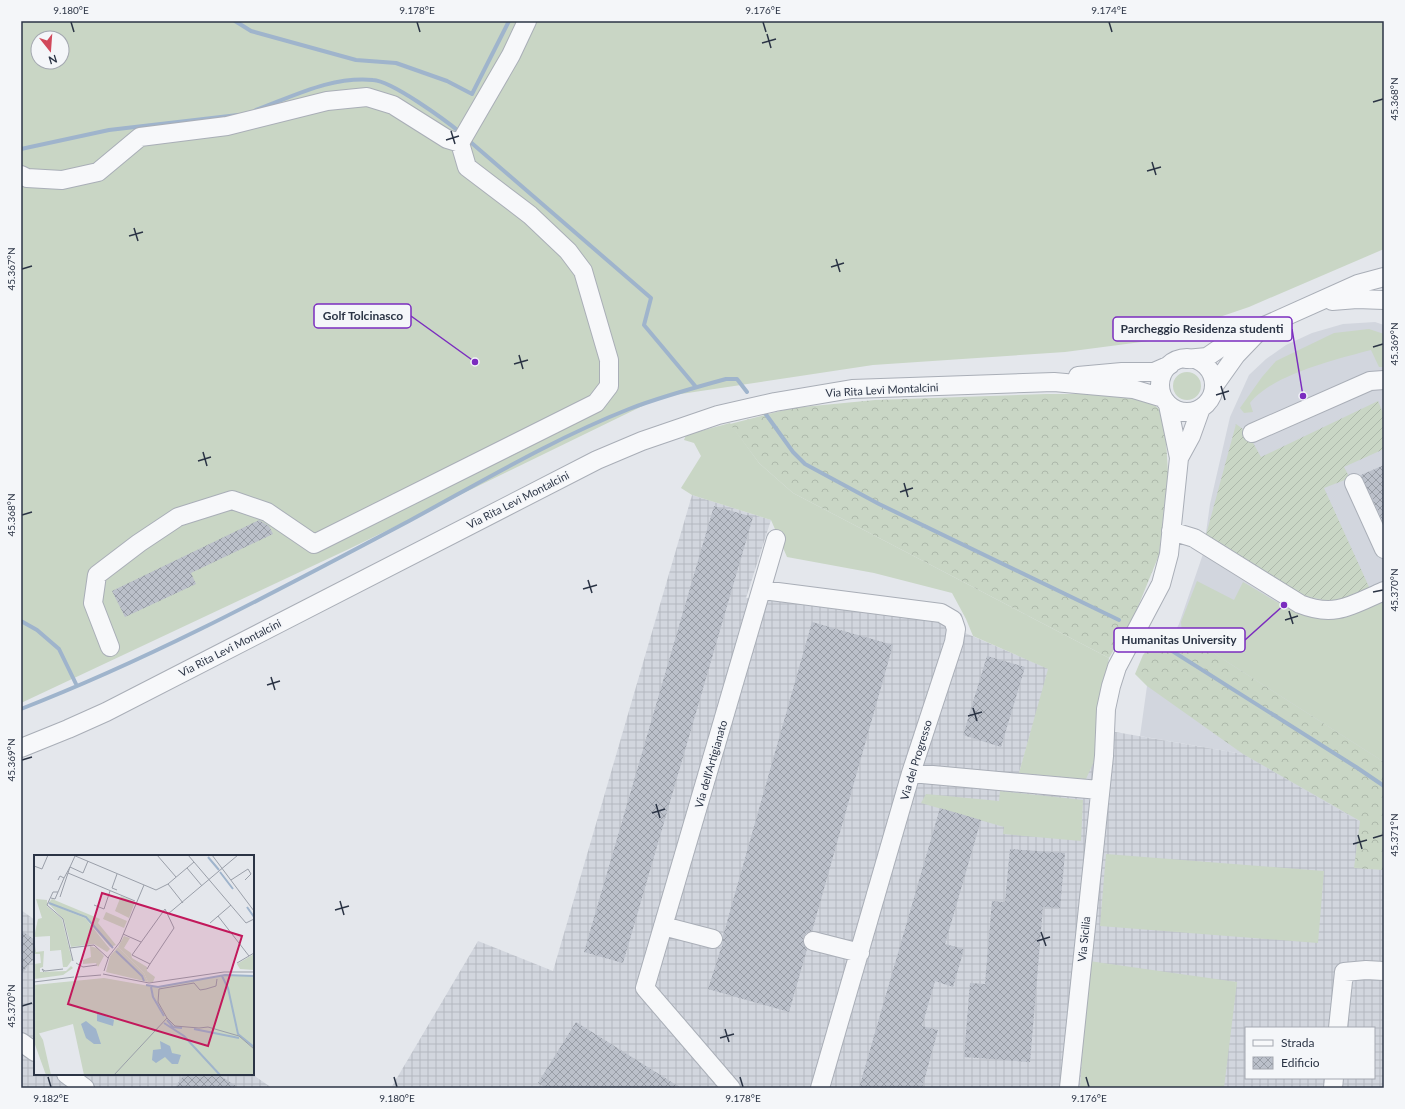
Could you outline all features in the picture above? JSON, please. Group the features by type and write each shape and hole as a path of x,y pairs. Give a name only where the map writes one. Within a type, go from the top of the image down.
{"street":[{"path":"110,647 93,603 97,575 139,543 178,518 232,500 267,512 314,544 596,403 609,386 609,360 583,271 568,250 530,215 467,167 460,143 511,55 527,21"},
{"path":"21,175 27,178 62,180 98,172 140,137 227,126 326,101 367,97 393,105 447,138 460,143"},
{"name":"Via Rita Levi Montalcini","path":"1054,382 1083,374 1154,372 1178,362 1207,357 1239,335 1262,327 1358,284 1384,277"},
{"name":"Via Rita Levi Montalcini","path":"1317,303 1357,298 1384,300"},
{"name":"Via Rita Levi Montalcini","path":"21,748 106,712 557,480 642,441 718,415 820,393 852,389 1054,382 1133,389 1166,401 1176,410 1193,412 1201,408 1213,395 1214,386 1236,355 1262,327"},
{"path":"1179,458 1166,401 1161,389 1161,380 1164,372 1178,362 1195,360 1209,370 1213,378 1214,386"},
{"path":"1252,433 1360,385 1370,381 1384,380"},
{"path":"1179,458 1191,436 1201,408"},
{"name":"Via Sicilia","path":"1069,1088 1099,790 1104,756 1106,709 1117,667 1161,584 1169,554 1179,458"},
{"path":"1354,483 1384,549"},
{"path":"1171,531 1194,538 1300,604 1316,610 1334,610 1354,604 1384,591"},
{"name":"Via dell'Artigianato","path":"731,1088 645,988 776,539"},
{"name":"Via del Progresso","path":"762,590 941,614 953,620 956,629 954,642 911,773 820,1088"},
{"path":"911,773 1099,790"},
{"path":"663,926 714,939"},
{"path":"813,941 860,953"},
{"path":"1338,1027 1344,972 1366,970 1384,971"},
{"path":"21,1042 34,1051"},
{"path":"67,1075 85,1088"}],"shaded area":[{"path":"1375,322 1384,325 1384,870 1354,868 1243,754 1140,736 1147,686 1179,624 1203,554 1210,504 1230,417 1249,375 1266,359 1286,345 1312,333 1343,324"},
{"path":"692,495 771,520 746,598 939,618 956,629 1049,669 1019,773 1098,729 1243,754 1360,822 1354,867 1384,870 1384,1088 391,1088 478,941 553,971"},
{"path":"21,910 34,919 34,1075 253,1075 272,1088 21,1088"}],"green space":[{"path":"21,21 1384,21 1384,249 1249,307 1149,341 1065,352 873,365 661,397 351,548 21,703"},
{"path":"1369,329 1384,334 1384,367 1379,367 1371,350 1323,363 1289,376 1260,393 1250,403 1253,412 1244,413 1240,408 1262,377 1276,361 1334,333"},
{"path":"1187,372 1197,376 1201,386 1197,396 1187,400 1177,396 1173,386 1177,376"},
{"path":"1046,394 1102,394 1148,399 1159,409 1165,423 1168,473 1159,555 1135,614 1109,658 793,493 759,463 730,424 792,408 875,400"},
{"path":"1378,401 1384,415 1384,449 1344,467 1350,478 1324,488 1370,589 1350,598 1328,601 1300,595 1206,535 1236,424 1247,432 1261,457"},
{"path":"730,423 759,463 793,493 1109,658 1102,699 1096,757 1086,779 1019,773 1048,669 973,636 952,593 874,573 787,557 771,520 692,495 681,488 701,456 694,443 684,440 686,435"},
{"path":"1197,581 1234,600 1243,582 1286,607 1309,617 1321,619 1332,619 1359,612 1384,601 1384,762 1182,633 1181,622"},
{"path":"1164,631 1182,633 1384,762 1384,870 1354,868 1360,821 1243,754 1147,686 1135,674 1143,655"},
{"path":"1000,791 1083,800 1081,841 1003,834 1004,827 921,803 926,794 999,801"},
{"path":"1106,854 1324,871 1318,943 1100,926"},
{"path":"1089,961 1237,982 1224,1088 1080,1088"}],"building":[{"path":"1384,465 1384,524 1361,475"},
{"path":"714,506 753,517 623,963 584,952"},
{"path":"259,520 269,526 273,534 191,573 196,584 125,617 112,591"},
{"path":"812,622 893,645 812,931 806,933 803,938 803,944 807,949 789,1012 708,989 723,942 723,936"},
{"path":"987,656 1025,667 1001,747 963,735"},
{"path":"940,808 981,820 945,944 964,949 953,987 935,981 922,1026 938,1030 922,1088 859,1088"},
{"path":"1010,849 1065,853 1060,908 1043,907 1030,1062 964,1057 970,983 985,984 992,901 1005,902"},
{"path":"21,930 34,939 34,958 21,975"},
{"path":"576,1022 681,1088 546,1088 538,1083"},
{"path":"183,1075 220,1075 239,1088 175,1088"}],"waterway":[{"path":"235,21 251,31 356,60 396,63 447,81 472,94 509,21"},
{"path":"256,110 299,93 328,84 343,81 373,80 382,82 405,94 461,133"},
{"path":"21,149 109,130 238,115"},
{"path":"467,139 651,298 644,325 696,387"},
{"path":"21,709 71,689 218,621 409,521 545,447 601,421 629,409 689,389 726,379 737,379 747,392"},
{"path":"765,413 793,452 805,464 879,504 1119,620"},
{"path":"21,621 37,630 59,649 77,686"},
{"path":"1150,637 1384,786"}],"place":[{"name":"Golf Tolcinasco","path":"475,362"},
{"name":"Parcheggio Residenza studenti","path":"1303,396"},
{"name":"Humanitas University","path":"1284,605"}]}
